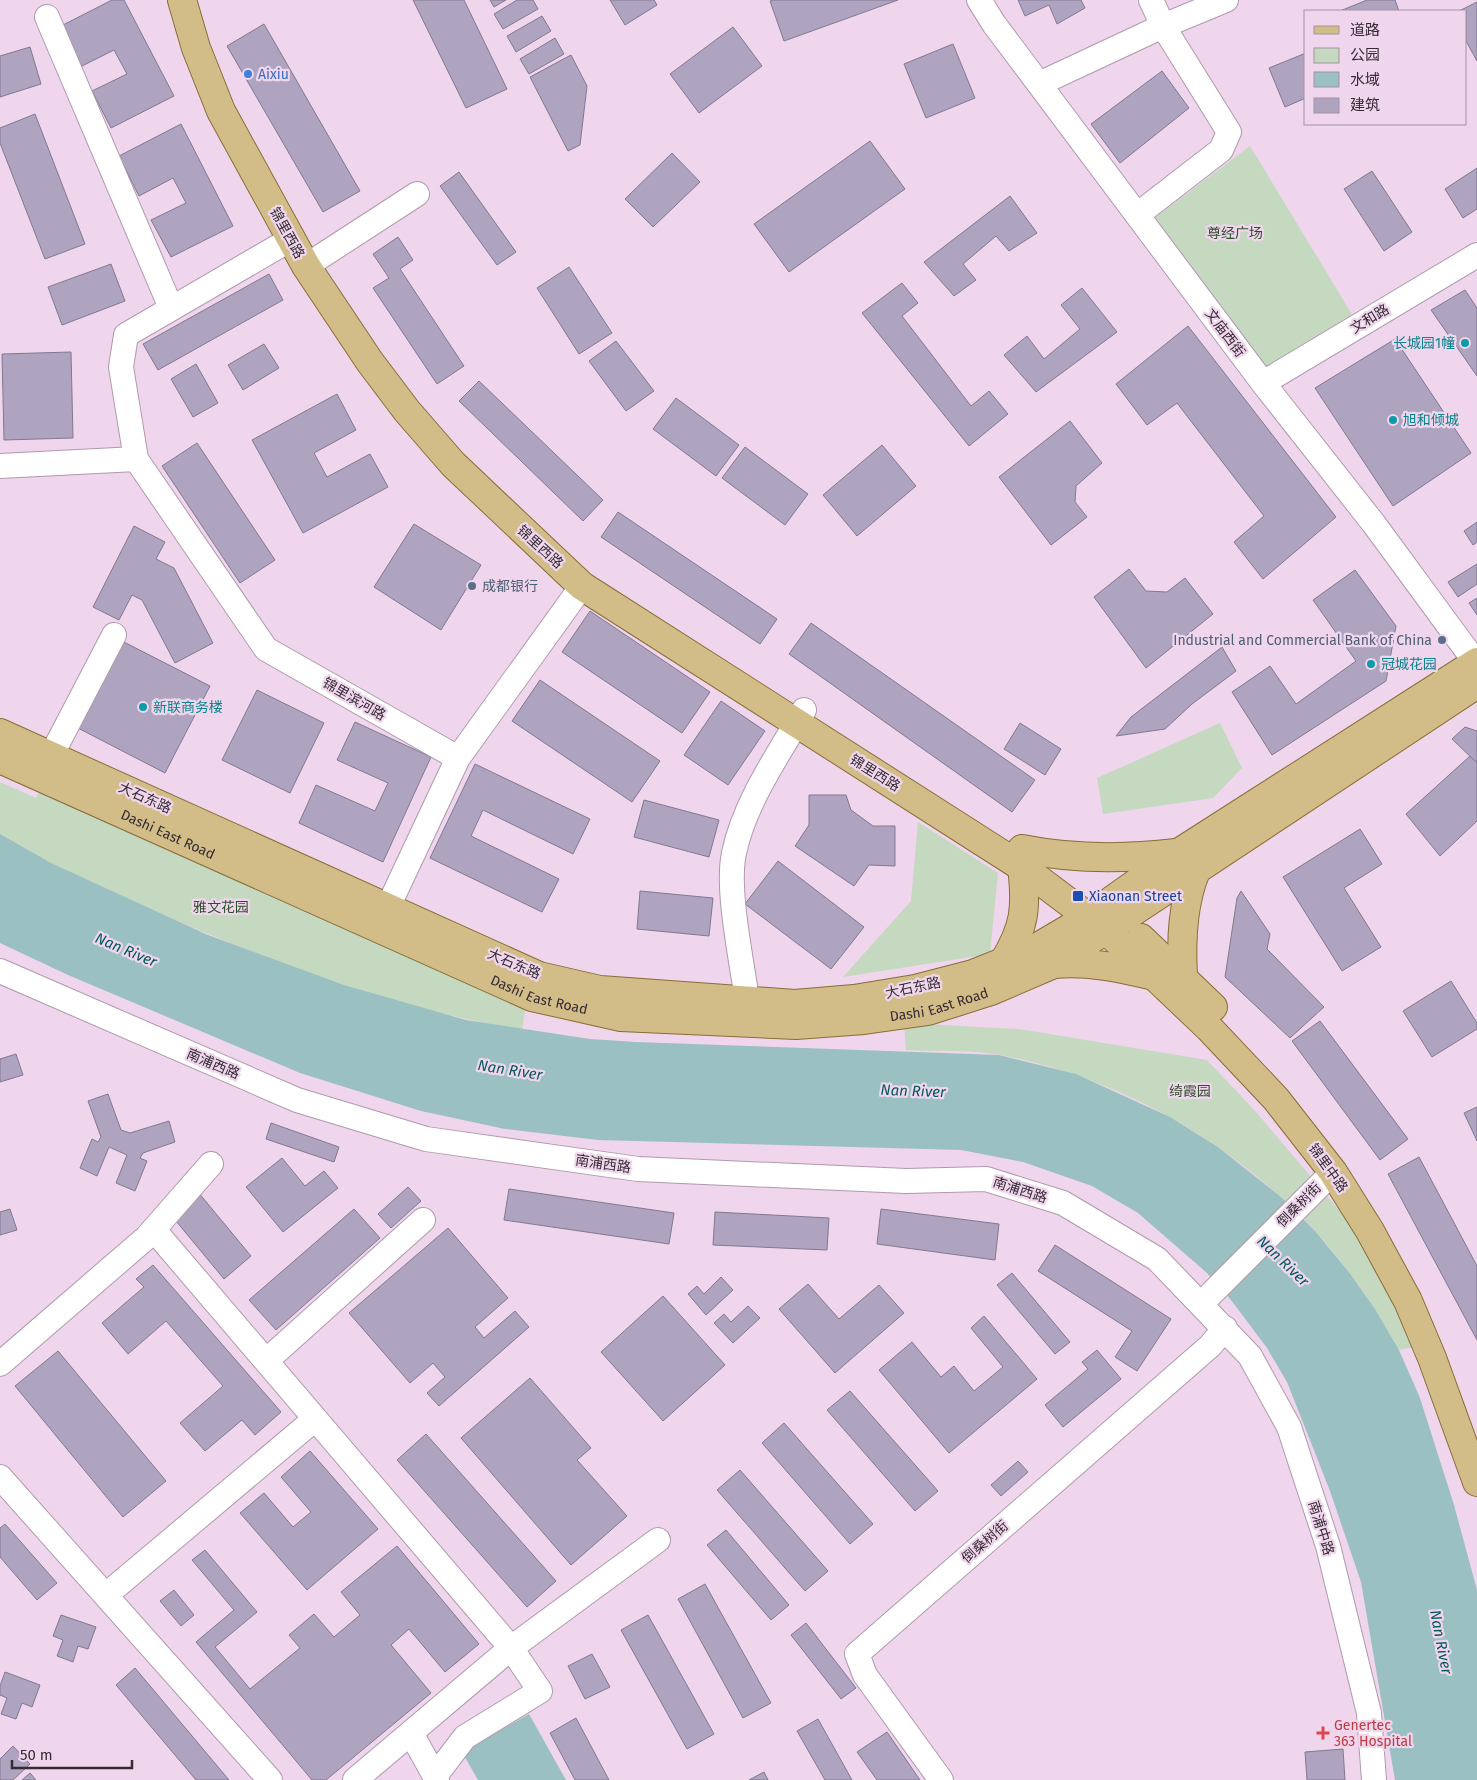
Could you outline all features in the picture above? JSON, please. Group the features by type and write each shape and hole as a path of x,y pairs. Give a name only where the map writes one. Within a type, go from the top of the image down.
{"main road":[{"name":"锦里西路","path":"182,0 196,48 220,111 291,239 434,426 502,496 591,575 800,717"},
{"name":"锦里西路","path":"199,0 230,95 311,263 370,362 448,458 504,514 582,586 800,717 1022,858 1104,919"},
{"path":"1104,919 1476,670"},
{"name":"大石东路","path":"0,733 539,976 600,990 795,1004 854,999 915,989 973,974 1104,919"},
{"name":"Dashi East Road","path":"0,759 532,997 621,1017 796,1024 864,1020 937,1008 991,992 1054,964 1104,919"},
{"path":"1003,963 1021,928 1026,901 1022,858 1043,853 1188,862"},
{"path":"1183,976 1182,954 1188,862"},
{"name":"锦里中路","path":"1104,919 1155,976 1209,1028 1276,1099 1333,1172 1370,1231 1408,1301 1432,1358 1477,1482"},
{"name":"锦里中路","path":"1104,919 1183,976 1262,1056 1324,1128 1361,1183 1405,1261 1441,1337 1477,1434"},
{"path":"1054,964 1077,962 1118,967 1155,976"}],"street":[{"name":"文庙西街","path":"979,0 1039,84 1263,383 1374,524 1476,670"},
{"path":"1137,215 1221,150 1229,132 1163,26 1151,0"},
{"path":"1039,84 1163,26 1226,0"},
{"path":"48,17 171,308"},
{"path":"311,263 417,194"},
{"path":"0,466 136,459 120,367 126,334 291,239"},
{"name":"文和路","path":"1263,383 1477,256"},
{"name":"锦里滨河路","path":"136,459 266,649 458,758"},
{"path":"388,907 458,758 582,586"},
{"path":"51,756 114,635"},
{"path":"747,1000 733,889 734,854 749,806 800,717"},
{"name":"南浦西路","path":"0,971 297,1100 426,1139 638,1169 906,1181 986,1179 1063,1204 1157,1259 1202,1303"},
{"path":"0,1364 154,1230 211,1164"},
{"name":"倒桑树街","path":"1202,1303 1333,1172"},
{"path":"266,1361 423,1220"},
{"path":"154,1230 512,1648 540,1691 465,1737 436,1778 411,1733"},
{"name":"南浦中路","path":"1202,1303 1250,1356 1289,1427 1328,1546 1369,1712 1374,1780"},
{"name":"倒桑树街","path":"941,1780 865,1675 857,1654 1210,1346 1225,1328"},
{"path":"106,1595 315,1419"},
{"path":"0,1477 270,1780"},
{"path":"355,1780 512,1648 658,1540"}],"green space":[{"name":"尊经广场","path":"1250,146 1353,316 1264,370 1152,220"},
{"path":"1220,723 1242,768 1213,798 1103,814 1097,778"},
{"name":"雅文花园","path":"0,782 36,798 40,790 164,849 526,1005 522,1030 418,1007 316,976 216,937 57,867 0,834"},
{"path":"918,822 998,873 990,954 843,977 911,901"},
{"name":"绮霞园","path":"904,1023 1019,1029 1207,1060 1256,1112 1350,1223 1421,1346 1399,1350 1357,1282 1317,1233 1279,1196 1239,1162 1195,1132 1149,1106 1101,1084 1051,1067 990,1053 906,1050"}],"water":[{"name":"Nan River","path":"0,834 51,863 208,935 344,985 466,1020 590,1039 999,1055 1076,1074 1170,1117 1218,1147 1281,1197 1315,1231 1349,1272 1375,1309 1399,1350 1420,1398 1454,1505 1477,1590 1477,1780 1395,1780 1361,1582 1330,1491 1287,1382 1267,1348 1231,1300 1207,1273 1138,1213 1092,1186 1023,1162 961,1150 598,1140 505,1129 421,1111 300,1073 68,975 0,943"},
{"path":"529,1714 566,1780 478,1780 462,1752"}],"building":[{"path":"112,0 124,0 174,96 111,128 92,91 127,74 114,50 80,67 59,27"},
{"path":"413,0 464,0 507,89 466,108"},
{"path":"490,0 506,0 494,7"},
{"path":"517,0 533,0 538,9 503,29 494,14"},
{"path":"610,0 654,0 657,5 625,25"},
{"path":"898,0 784,41 770,1"},
{"path":"1018,0 1081,0 1085,8 1057,24 1049,5 1025,16"},
{"path":"1367,0 1395,0 1399,10 1342,10"},
{"path":"1477,2 1477,61 1467,43 1467,10 1461,10"},
{"path":"542,16 551,31 516,52 507,36"},
{"path":"264,24 360,191 323,212 227,46"},
{"path":"733,27 762,66 699,113 670,74"},
{"path":"555,38 564,54 529,74 520,59"},
{"path":"953,44 975,98 926,118 904,64"},
{"path":"30,47 41,84 0,97 0,56"},
{"path":"1304,54 1304,99 1285,107 1269,68"},
{"path":"571,55 587,86 580,145 568,151 530,77"},
{"path":"1162,71 1189,108 1120,163 1091,124"},
{"path":"35,114 85,244 45,259 0,143 0,128"},
{"path":"181,124 233,226 171,257 151,220 186,203 173,178 139,196 119,156"},
{"path":"870,141 905,189 789,272 754,224"},
{"path":"672,153 700,182 653,227 625,199"},
{"path":"1477,168 1477,209 1463,218 1445,189"},
{"path":"1372,171 1412,232 1384,251 1344,189"},
{"path":"459,172 516,252 497,265 440,186"},
{"path":"1010,196 1037,233 1009,251 996,236 963,264 976,280 954,296 924,262"},
{"path":"398,237 413,260 400,269 464,366 437,384 373,288 389,278 373,254"},
{"path":"111,264 125,301 62,325 48,287"},
{"path":"569,267 612,333 579,354 537,288"},
{"path":"269,274 283,300 158,370 143,344"},
{"path":"902,283 918,303 902,316 971,406 989,391 1008,414 969,446 862,313"},
{"path":"1082,288 1117,332 1036,392 1004,355 1027,336 1044,359 1080,329 1061,305"},
{"name":"长城园1幢","path":"1465,290 1477,308 1477,376 1431,310"},
{"path":"1188,326 1336,517 1263,579 1234,542 1264,516 1177,403 1147,425 1116,384"},
{"name":"旭和倾城","path":"1395,339 1471,453 1393,506 1315,388"},
{"path":"616,341 654,391 626,411 589,361"},
{"path":"264,344 279,368 243,390 228,365"},
{"path":"71,352 73,438 4,440 2,354"},
{"path":"196,364 218,403 193,417 171,379"},
{"path":"479,381 603,500 583,521 459,401"},
{"path":"337,394 356,430 314,453 327,477 370,454 388,487 303,533 252,440"},
{"path":"676,398 739,445 716,476 653,429"},
{"path":"1070,421 1102,463 1076,486 1075,502 1087,517 1051,545 999,477"},
{"path":"197,443 275,560 240,583 162,466"},
{"path":"882,445 916,486 857,536 823,495"},
{"path":"745,447 808,494 785,525 722,478"},
{"path":"618,512 777,619 760,644 601,537"},
{"path":"1477,522 1477,542 1473,545 1464,531"},
{"path":"414,524 481,565 441,630 374,587"},
{"path":"134,526 165,542 156,559 174,568 213,643 175,663 142,600 132,595 119,620 93,607"},
{"path":"1477,564 1477,584 1458,597 1448,582"},
{"path":"1129,569 1146,591 1167,592 1185,578 1213,614 1146,668 1094,597"},
{"name":"冠城花园","path":"1355,570 1396,626 1386,681 1272,755 1232,692 1270,666 1296,704 1356,661 1313,600"},
{"path":"1477,598 1477,615 1469,603"},
{"path":"590,611 710,692 682,733 562,652"},
{"path":"811,623 1035,780 1012,812 789,654"},
{"name":"新联商务楼","path":"120,640 210,686 165,773 76,727"},
{"path":"1222,647 1236,671 1192,704 1165,729 1116,736 1131,717"},
{"path":"540,680 660,761 632,802 512,721"},
{"path":"257,690 324,723 290,793 222,760"},
{"path":"721,701 765,731 728,785 684,755"},
{"path":"355,722 431,757 383,862 299,823 316,785 375,811 388,783 337,760"},
{"path":"1020,723 1061,749 1045,775 1004,749"},
{"path":"1465,727 1477,731 1477,763 1452,739"},
{"path":"1470,756 1477,763 1477,821 1440,856 1406,814"},
{"path":"475,764 590,819 573,854 483,810 471,836 559,879 542,912 430,858"},
{"path":"809,795 846,795 851,810 873,826 895,826 895,866 869,865 854,886 795,846 809,825"},
{"path":"644,800 719,820 709,857 634,837"},
{"path":"1360,829 1382,864 1344,888 1381,947 1342,971 1283,877"},
{"path":"778,861 864,927 831,969 745,904"},
{"path":"640,891 713,898 709,936 637,929"},
{"path":"1241,891 1270,934 1267,949 1324,1007 1290,1038 1225,977 1237,898"},
{"path":"1451,981 1477,1023 1477,1029 1432,1057 1403,1011"},
{"path":"1320,1021 1408,1139 1380,1160 1292,1041"},
{"path":"16,1054 23,1075 0,1082 0,1059"},
{"path":"108,1094 121,1130 130,1133 169,1121 175,1142 143,1153 140,1158 147,1161 135,1191 116,1183 127,1155 109,1147 97,1176 80,1168 92,1139 98,1142 101,1137 88,1101"},
{"path":"1477,1107 1477,1141 1464,1113"},
{"path":"271,1123 339,1147 334,1162 266,1139"},
{"path":"1419,1157 1477,1266 1477,1340 1388,1174"},
{"path":"282,1158 305,1186 324,1171 338,1188 283,1232 246,1187"},
{"path":"408,1187 421,1201 391,1228 378,1214"},
{"path":"509,1189 674,1213 669,1244 504,1220"},
{"path":"198,1192 251,1256 224,1279 171,1215"},
{"path":"10,1209 17,1230 0,1235 0,1212"},
{"path":"354,1209 380,1238 276,1330 249,1300"},
{"path":"881,1209 999,1224 995,1260 877,1244"},
{"path":"715,1212 829,1218 827,1250 713,1245"},
{"path":"448,1228 508,1298 475,1327 484,1338 515,1311 529,1327 439,1406 427,1393 445,1377 433,1363 410,1383 349,1313"},
{"path":"1055,1245 1171,1319 1137,1371 1115,1357 1132,1331 1038,1271"},
{"path":"153,1265 281,1412 255,1435 242,1420 205,1451 180,1423 223,1386 166,1321 128,1354 102,1323 144,1287 136,1279"},
{"path":"1012,1273 1070,1342 1055,1354 997,1285"},
{"path":"721,1277 733,1290 706,1315 688,1294 697,1286 704,1294"},
{"path":"808,1284 839,1319 879,1285 904,1313 835,1373 779,1309"},
{"path":"663,1296 725,1365 663,1421 601,1352"},
{"path":"748,1306 760,1318 733,1343 714,1323 724,1314 731,1322"},
{"path":"984,1316 1037,1379 949,1453 879,1370 912,1342 941,1377 954,1366 974,1391 1003,1367 971,1328"},
{"path":"1097,1350 1121,1379 1063,1427 1045,1405 1088,1369 1082,1362"},
{"path":"58,1351 166,1481 123,1517 15,1386"},
{"path":"530,1378 591,1448 577,1460 627,1516 571,1565 461,1438"},
{"path":"850,1391 938,1491 915,1511 827,1410"},
{"path":"784,1423 873,1524 850,1544 762,1443"},
{"path":"426,1434 556,1581 527,1607 397,1460"},
{"path":"310,1451 378,1529 307,1590 240,1513 264,1493 293,1527 311,1512 281,1477"},
{"path":"1018,1461 1028,1472 1001,1496 991,1485"},
{"path":"740,1470 828,1571 805,1591 717,1490"},
{"path":"5,1524 57,1583 37,1600 0,1557 0,1528"},
{"path":"726,1530 789,1605 771,1620 707,1545"},
{"path":"397,1546 479,1644 445,1672 409,1629 391,1645 431,1693 326,1780 312,1780 196,1642 234,1610 192,1560 205,1550 257,1612 215,1647 250,1689 300,1648 289,1635 314,1614 334,1637 360,1615 341,1592"},
{"path":"705,1584 771,1703 743,1718 678,1599"},
{"path":"174,1590 194,1615 181,1626 160,1601"},
{"path":"61,1615 96,1627 88,1649 78,1646 73,1662 57,1656 63,1640 53,1636"},
{"path":"648,1615 714,1734 687,1749 621,1630"},
{"path":"806,1623 856,1688 841,1699 791,1635"},
{"path":"592,1654 610,1687 585,1699 568,1666"},
{"path":"135,1668 229,1780 196,1780 116,1685"},
{"path":"5,1672 40,1685 32,1707 22,1703 16,1719 1,1714 7,1698 0,1695 0,1686"},
{"path":"576,1718 609,1780 575,1780 550,1733"},
{"path":"818,1719 852,1780 825,1780 797,1731"},
{"path":"887,1732 920,1780 877,1780 857,1752"},
{"path":"13,1746 30,1764 13,1780 0,1780 0,1759"},
{"path":"1343,1749 1345,1780 1307,1780 1305,1752"},
{"path":"764,1772 768,1780 749,1780"},
{"path":"30,1773 36,1780 22,1780"}],"place":[{"name":"Aixiu","path":"248,74"},
{"name":"长城园1幢","path":"1465,343"},
{"name":"旭和倾城","path":"1393,420"},
{"name":"成都银行","path":"472,586"},
{"name":"Industrial and Commercial Bank of China","path":"1442,640"},
{"name":"冠城花园","path":"1371,664"},
{"name":"新联商务楼","path":"143,707"},
{"name":"Xiaonan Street","path":"1078,896"},
{"name":"Genertec 363 Hospital","path":"1323,1733"}]}
